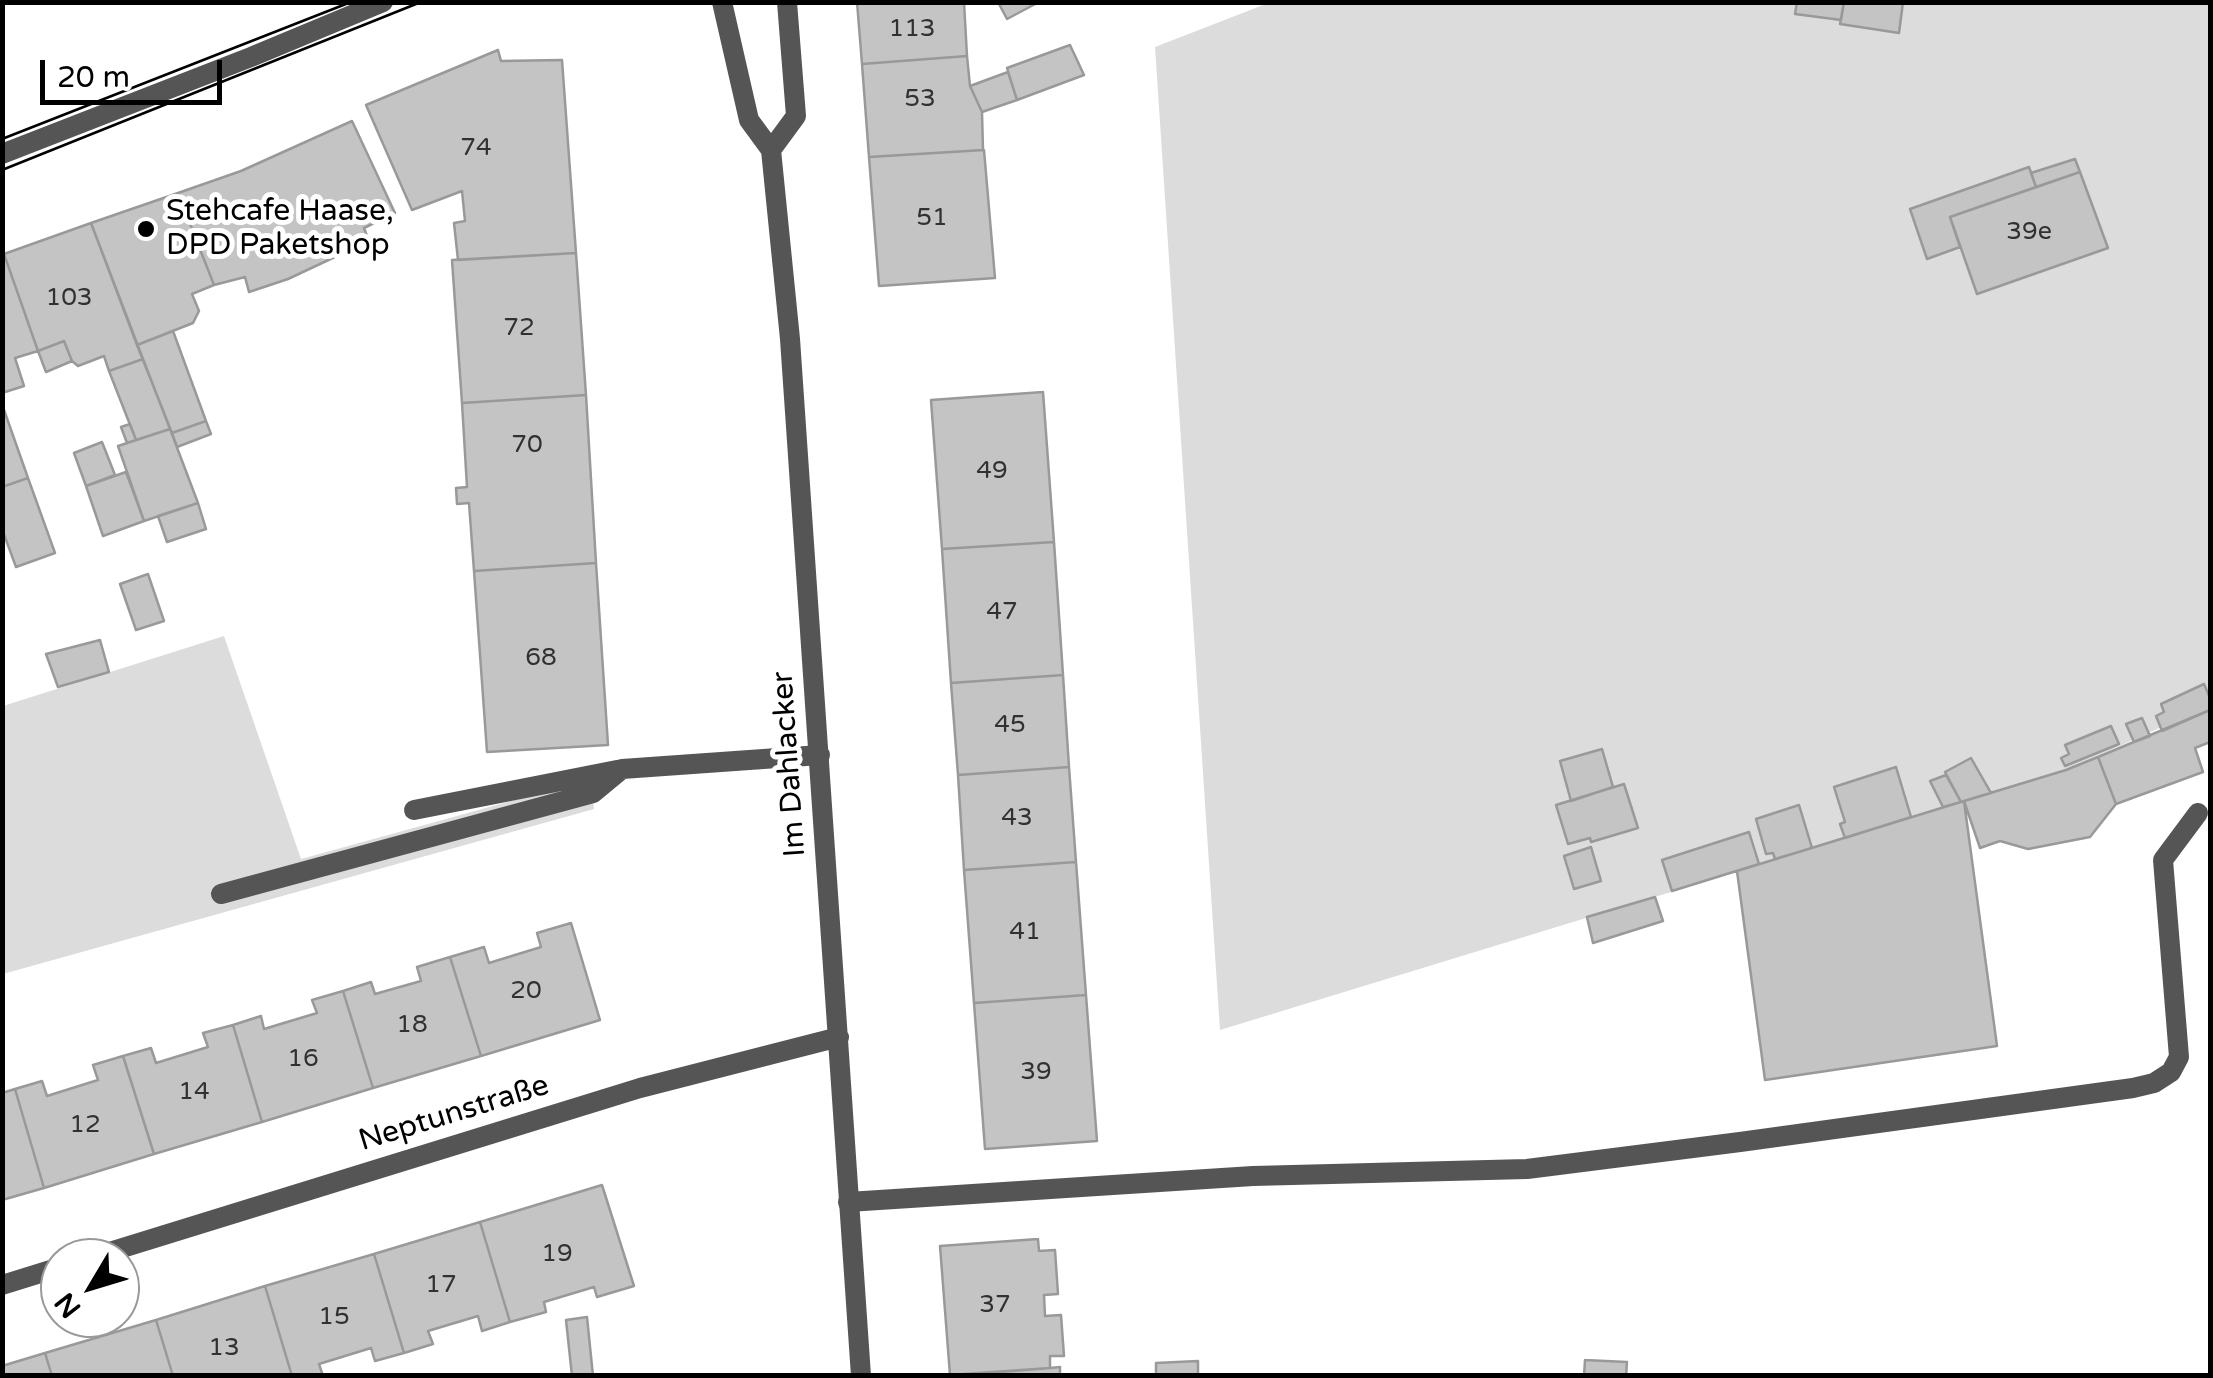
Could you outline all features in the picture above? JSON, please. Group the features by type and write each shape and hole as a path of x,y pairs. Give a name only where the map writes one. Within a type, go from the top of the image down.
{"street":[{"path":"2,154 383,2"},
{"name":"Im Dahlacker","path":"722,2 749,120 771,150 790,339 861,1376"},
{"path":"771,150 796,116 787,2"},
{"path":"414,810 622,768 820,755"},
{"path":"221,894 593,793 622,768"},
{"path":"848,1202 1253,1176 1527,1169 2154,1083 2171,1072 2179,1057 2163,860 2198,813"},
{"name":"Neptunstraße","path":"140,1243 640,1088 839,1037"},
{"path":"2,1285 40,1273"}],"shaded area":[{"path":"1271,2 2210,3 2210,705 2060,773 1220,1030 1155,47"},
{"path":"224,636 301,859 591,779 594,809 3,974 3,706"}],"building":[{"path":"857,2 964,2 967,56 862,64"},
{"path":"998,2 1039,2 1007,19"},
{"path":"1797,2 1844,2 1841,20 1795,14"},
{"path":"1844,2 1903,2 1899,33 1840,24"},
{"path":"1070,45 1084,75 1017,100 1007,68"},
{"path":"498,50 501,61 562,60 576,253 458,260 454,223 465,221 462,191 412,210 366,105"},
{"path":"967,56 970,86 982,112 983,150 869,157 862,64"},
{"path":"1008,72 1017,100 982,112 970,86"},
{"path":"352,121 395,213 364,228 369,241 288,279 249,292 245,277 214,285 178,193 241,171"},
{"path":"984,150 995,278 879,286 869,157"},
{"path":"2075,159 2080,172 2036,187 2031,173"},
{"path":"2029,167 2036,187 1950,217 1960,247 1927,259 1910,209"},
{"path":"2080,172 2108,248 1977,294 1950,217"},
{"path":"178,193 214,285 192,294 199,311 193,323 137,345 91,223"},
{"path":"91,223 143,359 109,371 104,356 78,366 64,341 38,351 4,254"},
{"path":"576,253 586,395 462,403 452,260"},
{"path":"4,254 38,351 15,358 24,386 2,393"},
{"path":"173,331 206,421 172,433 137,345"},
{"path":"64,341 72,361 46,372 38,351"},
{"path":"143,359 170,429 136,440 109,371"},
{"path":"1043,392 1054,542 942,549 931,400"},
{"path":"586,395 596,563 474,571 469,503 457,504 456,488 467,487 462,403"},
{"path":"2,407 28,478 2,487"},
{"path":"206,421 211,434 177,447 172,433"},
{"path":"130,424 136,440 127,443 121,427"},
{"path":"170,429 198,503 144,521 118,446"},
{"path":"102,442 115,475 86,486 74,453"},
{"path":"126,472 144,521 103,536 86,486"},
{"path":"28,478 55,553 16,567 2,529 2,487"},
{"path":"198,503 206,529 167,542 158,516"},
{"path":"1054,542 1063,675 951,683 942,549"},
{"path":"596,563 608,745 487,752 474,571"},
{"path":"148,574 164,621 136,630 120,584"},
{"path":"100,640 109,672 58,687 46,654"},
{"path":"1063,675 1069,767 958,775 951,683"},
{"path":"2204,684 2210,710 2162,731 2156,716 2164,712 2161,704"},
{"path":"2210,710 2210,742 2195,748 2203,772 2116,804 2098,757"},
{"path":"2142,718 2150,736 2134,742 2126,724"},
{"path":"2111,726 2119,744 2065,766 2061,758 2069,754 2065,745"},
{"path":"1602,749 1613,787 1571,801 1560,761"},
{"path":"2098,757 2116,804 2090,837 2028,849 2000,841 1980,848 1964,801"},
{"path":"1971,758 1991,793 1961,802 1945,772"},
{"path":"1069,767 1076,862 964,870 958,775"},
{"path":"1896,767 1911,817 1845,838 1840,824 1845,822 1834,787"},
{"path":"1946,775 1961,802 1943,807 1930,781"},
{"path":"1624,784 1638,828 1591,842 1590,838 1568,844 1556,805"},
{"path":"1964,801 1997,1046 1765,1080 1737,871"},
{"path":"1799,805 1812,848 1775,859 1773,853 1766,854 1756,819"},
{"path":"1749,832 1759,864 1672,891 1662,860"},
{"path":"1591,847 1601,881 1574,889 1564,856"},
{"path":"1076,862 1086,995 974,1003 964,870"},
{"path":"1655,897 1663,921 1593,943 1587,917"},
{"path":"571,923 600,1020 481,1056 450,957 484,947 489,963 541,947 537,933"},
{"path":"450,957 481,1056 373,1088 343,991 371,982 375,994 421,981 417,967"},
{"path":"343,991 373,1088 262,1122 233,1025 261,1016 264,1029 317,1013 312,1000"},
{"path":"1086,995 1097,1141 985,1149 974,1003"},
{"path":"233,1025 262,1122 154,1154 123,1056 151,1048 156,1063 208,1047 203,1033"},
{"path":"123,1056 154,1154 44,1188 15,1089 42,1081 47,1096 98,1080 93,1065"},
{"path":"15,1089 44,1188 2,1200 2,1093"},
{"path":"602,1185 634,1286 597,1297 594,1287 544,1302 546,1312 510,1322 480,1222"},
{"path":"480,1222 510,1322 482,1331 478,1316 428,1331 433,1344 404,1353 374,1254"},
{"path":"1038,1239 1039,1251 1055,1250 1058,1294 1044,1295 1045,1316 1061,1315 1064,1356 1050,1356 1050,1368 950,1375 940,1246"},
{"path":"374,1254 404,1353 375,1361 371,1348 319,1364 323,1376 292,1376 265,1286"},
{"path":"265,1286 292,1376 173,1376 156,1320"},
{"path":"587,1317 593,1376 572,1376 566,1320"},
{"path":"156,1320 173,1376 52,1376 45,1353 95,1338 140,1338 140,1325"},
{"path":"45,1353 52,1376 2,1376 2,1366"},
{"path":"1585,1360 1627,1362 1626,1376 1584,1376"},
{"path":"1198,1361 1198,1376 1156,1376 1156,1363"},
{"path":"1060,1367 1060,1376 950,1376 1050,1368"}],"tram line":[{"path":"2,139 351,2"},
{"path":"2,170 421,2"}],"place":[{"name":"Stehcafe Haase, DPD Paketshop","path":"146,229"}]}
